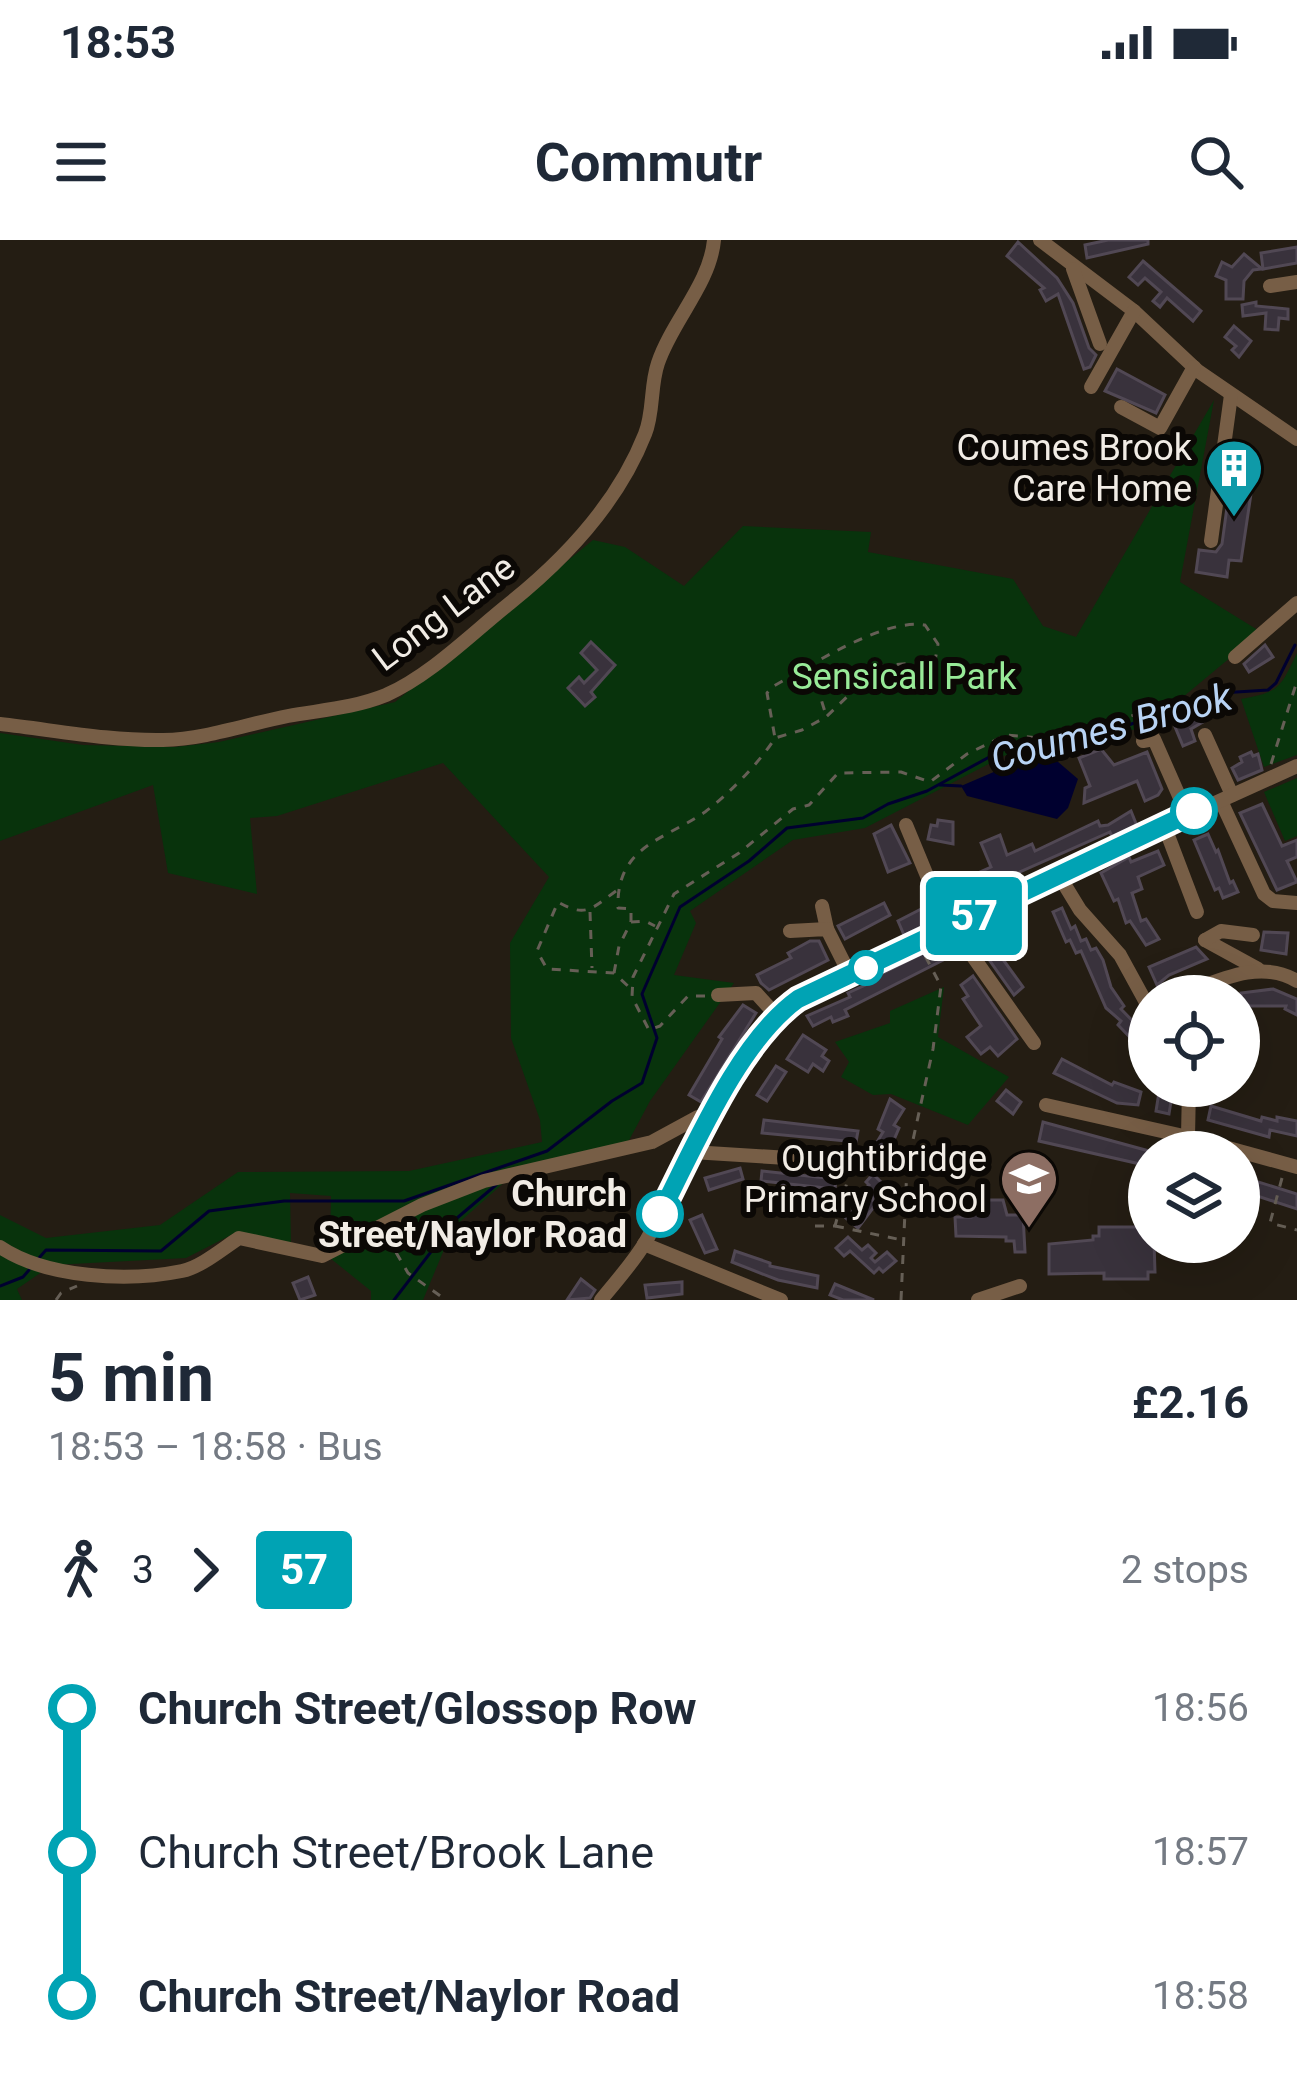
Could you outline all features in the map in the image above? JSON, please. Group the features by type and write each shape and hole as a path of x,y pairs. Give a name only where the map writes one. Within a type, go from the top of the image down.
{"street":[{"name":"Long Lane","path":"0,724 164,740 216,734 345,708 388,694 422,672 528,588 583,537 646,431 655,371 668,334 713,257 714,240"},
{"path":"1040,240 1134,311 1194,368 1297,439"},
{"path":"1067,260 1080,281 1100,344"},
{"path":"1270,286 1297,283"},
{"path":"1090,387 1134,311"},
{"path":"1121,407 1160,428 1194,368"},
{"path":"1211,541 1231,395"},
{"path":"1234,657 1297,603"},
{"path":"1142,734 1154,739 1187,814"},
{"path":"1205,735 1264,894 1274,901 1297,904"},
{"path":"602,1300 644,1244 708,1118 776,1016 798,999 1297,766"},
{"path":"907,825 950,928 1034,1043"},
{"path":"1164,825 1197,912"},
{"path":"1058,874 1131,975"},
{"path":"822,907 827,929 850,975"},
{"path":"790,931 827,929"},
{"path":"1253,935 1221,931 1205,940 1258,969"},
{"path":"1240,975 1258,969 1280,970 1297,981"},
{"path":"718,995 756,992 776,1016"},
{"path":"1046,1105 1161,1131"},
{"path":"0,1247 22,1262 94,1276 186,1271 239,1238 322,1256 422,1205 484,1181 652,1142 698,1118 708,1118"},
{"path":"692,1152 852,1162"},
{"path":"1260,1157 1291,1166"},
{"path":"644,1244 781,1300"},
{"path":"978,1300 1020,1286"}],"path":[{"path":"614,973 619,946 632,922 631,909 618,908 617,890 630,861 655,838 706,811 760,763 775,737 767,693 810,666 908,622 925,625 938,644 934,661 879,666 826,717 775,737"},
{"path":"810,666 826,717"},
{"path":"1263,782 1297,681"},
{"path":"632,990 633,977 674,894 739,853 793,808 809,805 838,773 901,772 930,782 967,754 1006,735 1051,739 1138,714 1142,734"},
{"path":"617,890 590,910 575,912 558,902 537,951 547,969 614,973 632,990 649,1030 660,1026 688,996 718,995"},
{"path":"590,910 592,970"},
{"path":"632,922 657,927"},
{"path":"901,1300 907,1167 933,1049 941,986 919,943"},
{"path":"836,1226 852,1162 907,1167"},
{"path":"1291,1166 1270,1223 1297,1230"},
{"path":"814,1226 836,1226 904,1241"},
{"path":"383,1230 408,1273 446,1300"},
{"path":"56,1300 94,1276"}],"green space":[{"name":"Sensicall Park","path":"1214,400 1180,582 1261,632 1147,727 1103,736 1077,752 1006,755 865,828 793,840 690,911 696,923 674,975 734,983 650,1101 626,1146 510,1171 330,1246 331,1196 290,1193 291,1243 237,1232 186,1258 52,1265 17,1289 22,1300 0,1300 0,1215 46,1238 160,1225 238,1172 409,1171 542,1142 540,1120 511,1038 510,943 549,877 443,763 277,816 250,818 257,894 168,873 153,785 0,841 0,733 83,745 175,747 219,742 395,702 593,540 625,547 684,586 743,526 871,532 868,552 1013,579 1043,626 1076,637"},
{"path":"1297,653 1297,755 1264,767 1241,699 1277,686"},
{"path":"1297,778 1297,836 1285,841 1264,792"},
{"path":"944,987 938,1037 1009,1077 968,1125 891,1094 873,1095 841,1077 849,1062 835,1042 890,1023 890,1011"},
{"path":"508,1179 453,1228 423,1300 371,1300 371,1291 330,1258 428,1207"}],"shaded area":[{"path":"1024,759 1057,761 1078,779 1068,808 1057,819 967,796 961,786"}],"building":[{"path":"1148,240 1148,244 1087,258 1085,245"},
{"path":"1018,242 1057,278 1073,303 1096,355 1090,367 1084,369 1058,294 1046,301 1040,290 1044,288 1007,256"},
{"path":"1297,247 1297,263 1263,269 1261,253"},
{"path":"1244,254 1262,269 1253,270 1244,281 1243,299 1226,299 1226,280 1216,276 1222,262 1232,267"},
{"path":"1143,261 1201,311 1193,321 1167,298 1160,307 1153,301 1161,292 1145,278 1138,285 1129,277"},
{"path":"1256,302 1256,306 1288,309 1288,319 1279,318 1278,330 1265,329 1266,313 1243,316 1242,305"},
{"path":"1234,326 1251,341 1239,357 1232,350 1236,346 1225,337"},
{"path":"1117,369 1165,395 1156,413 1105,391"},
{"name":"Coumes Brook Care Home","path":"1230,485 1252,487 1241,561 1229,560 1227,577 1196,572 1199,550 1216,552 1222,544"},
{"path":"591,642 615,665 585,706 568,688 579,677 584,683 597,670 581,653"},
{"path":"1265,645 1273,657 1249,672 1244,664"},
{"path":"1210,708 1213,716 1191,729 1195,741 1183,746 1173,722"},
{"path":"1101,749 1114,765 1147,752 1162,789 1158,795 1145,801 1137,781 1084,803 1085,788 1090,786 1079,758"},
{"path":"1251,752 1258,754 1262,770 1238,780 1232,768"},
{"path":"1262,804 1282,846 1297,840 1297,857 1287,861 1297,882 1277,890 1240,813"},
{"path":"1131,811 1137,826 1112,837 1110,832 950,903 944,888 991,867 981,843 1000,835 1007,855 1032,844 1035,851 1098,821 1100,826 1108,825"},
{"path":"938,820 953,822 953,844 928,839 931,825 937,826"},
{"path":"891,825 910,863 888,872 874,834"},
{"path":"1208,834 1238,892 1223,898 1194,840"},
{"path":"1158,851 1164,865 1138,877 1142,889 1132,893 1141,921 1146,919 1159,939 1146,945 1130,921 1126,923 1101,873 1129,857 1131,862"},
{"path":"884,903 890,915 845,939 838,926"},
{"path":"927,906 934,921 904,935 898,921"},
{"path":"1062,908 1081,941 1086,939 1091,950 1096,948 1128,1016 1128,1035 1106,1008 1081,951 1076,953 1070,940 1066,942 1053,912"},
{"path":"1264,932 1288,933 1286,954 1261,950"},
{"path":"819,941 828,960 769,990 761,983 757,975 791,958 788,953"},
{"path":"948,941 957,953 845,1010 848,1016 833,1022 831,1017 813,1026 807,1016 850,997 848,993 871,979"},
{"path":"1196,947 1207,959 1169,975 1153,975 1149,967"},
{"path":"999,954 1023,987 1014,995 990,961"},
{"path":"973,976 1017,1039 998,1056 990,1047 981,1054 967,1037 981,1026 963,999 968,996 961,985"},
{"path":"1273,989 1297,999 1297,1015 1286,1006 1260,1006 1260,991"},
{"path":"743,1005 756,1013 701,1102 689,1095 719,1037"},
{"path":"803,1035 826,1050 822,1056 829,1061 823,1071 813,1064 808,1072 787,1059"},
{"path":"1062,1059 1112,1085 1128,1087 1128,1104 1117,1103 1054,1073"},
{"path":"776,1066 786,1072 767,1101 757,1095"},
{"path":"1006,1090 1021,1102 1013,1114 997,1101"},
{"path":"890,1099 904,1109 894,1125 899,1128 887,1156 874,1147 883,1132 878,1129"},
{"path":"1211,1107 1261,1121 1262,1117 1277,1121 1277,1117 1297,1121 1297,1136 1270,1130 1269,1137 1208,1120"},
{"path":"764,1120 858,1131 856,1142 762,1133"},
{"path":"1043,1122 1128,1145 1128,1161 1039,1141"},
{"path":"740,1168 743,1179 709,1190 705,1178"},
{"path":"762,1171 836,1179 835,1189 761,1181"},
{"path":"873,1174 885,1186 872,1199 876,1204 858,1228 846,1218 859,1204 855,1200"},
{"path":"1260,1183 1297,1194 1297,1209 1260,1197"},
{"path":"971,1200 1003,1200 1007,1215 1023,1215 1025,1252 1015,1252 1014,1241 1006,1237 956,1236 955,1217 971,1217"},
{"path":"702,1215 717,1249 705,1253 690,1220"},
{"path":"1099,1227 1128,1227 1128,1263 1155,1263 1155,1272 1148,1272 1148,1279 1104,1279 1104,1273 1049,1274 1049,1244 1099,1236"},
{"path":"848,1237 862,1250 868,1245 876,1253 871,1258 875,1262 887,1252 896,1261 874,1273 850,1251 844,1256 836,1248"},
{"path":"735,1251 770,1266 818,1276 817,1288 778,1280 732,1262"},
{"path":"308,1277 315,1295 300,1300 293,1283"},
{"path":"581,1279 595,1290 590,1298 567,1300"},
{"path":"682,1282 682,1294 647,1298 645,1285"},
{"path":"835,1284 874,1300 830,1295"}],"waterway":[{"name":"Coumes Brook","path":"39,1258 46,1250 161,1251 209,1211 284,1201 404,1201 547,1151 642,1083 657,1038 642,994 680,907 749,861 787,828 863,818 927,791 1004,749 1062,748 1221,693 1268,690 1295,645"},
{"path":"940,785 961,786"},
{"path":"394,1300 457,1218 496,1185"},
{"name":"Coumes Brook","path":"0,1286 29,1270"}],"bus line":[{"name":"57","path":"660,1214 708,1118 776,1016 798,999 1194,811"}],"place":[{"name":"Coumes Brook Care Home","path":"1234,519"},
{"name":"Church Street/Naylor Road","path":"660,1214"},
{"name":"Oughtibridge Primary School","path":"1029,1230"}]}
